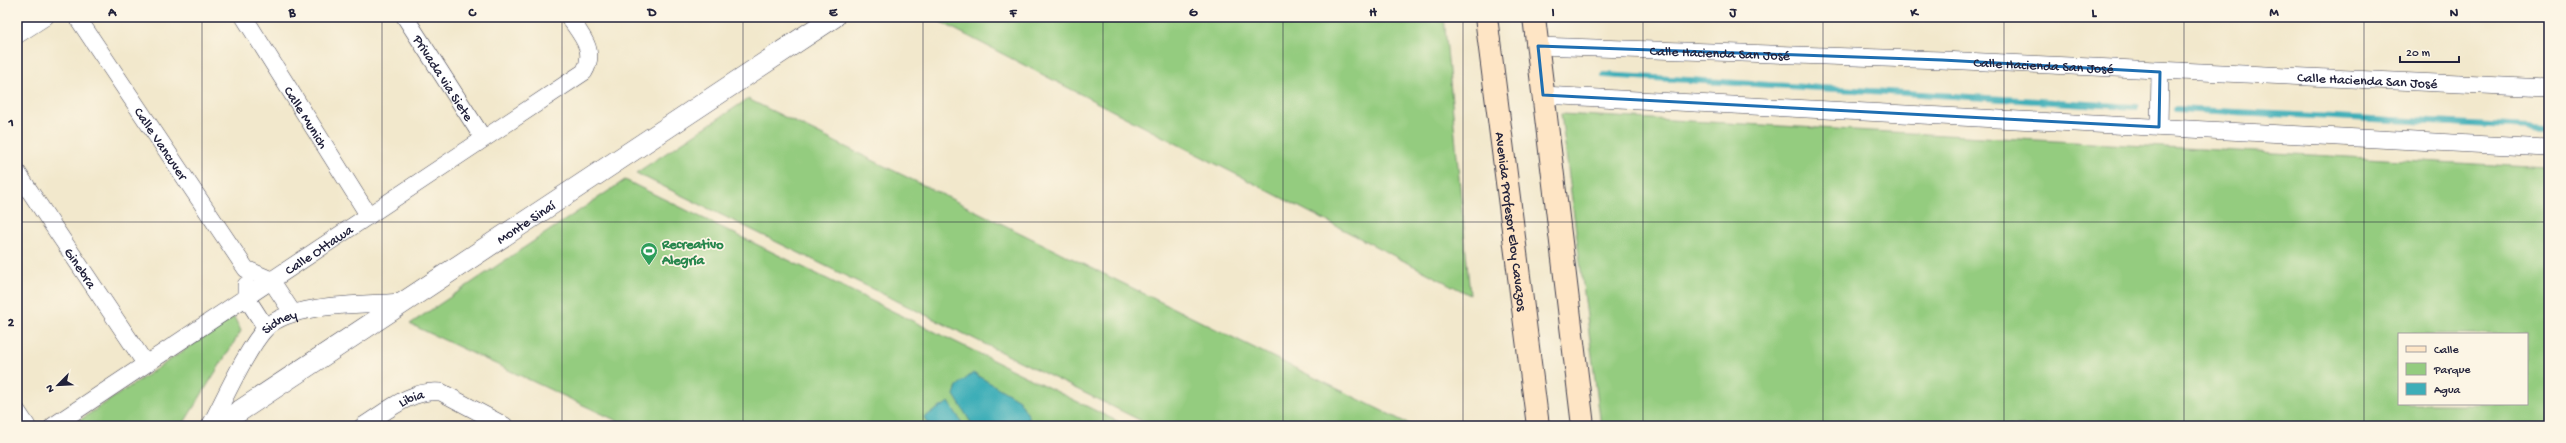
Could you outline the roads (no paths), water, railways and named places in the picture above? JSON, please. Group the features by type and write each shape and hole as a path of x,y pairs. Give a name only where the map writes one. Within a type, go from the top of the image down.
{"main road":[{"name":"Avenida Profesor Eloy Cavazos","path":"1486,17 1538,426"},
{"path":"1534,17 1582,426"}],"street":[{"path":"17,35 45,17"},
{"name":"Calle Vancuver","path":"76,17 246,269"},
{"name":"Calle Munich","path":"244,17 369,216"},
{"name":"Privada via Siete","path":"405,17 483,138"},
{"name":"Calle Ottawa","path":"52,426 584,72 590,62 590,52 569,17"},
{"name":"Monte Sinaí","path":"217,426 834,17"},
{"name":"Calle Hacienda San José","path":"1538,46 1942,60 2160,72 2255,74 2549,88"},
{"path":"2159,127 2160,72"},
{"path":"1543,95 2549,148"},
{"name":"Ginebra","path":"17,172 145,363"},
{"path":"266,328 246,297 246,269 271,280 292,312"},
{"name":"Sidney","path":"210,426 256,342 266,328 292,312 404,302"},
{"name":"Libia","path":"364,426 415,395 424,392 441,392 496,424"},
{"path":"17,411 27,426"}],"water":[{"path":"973,373 1019,400 1030,418 1018,426 973,426 954,395 957,386"},
{"path":"949,402 964,426 929,426 924,417"}],"waterway":[{"path":"1604,75 2136,107"},
{"path":"2176,109 2549,128"}],"place":[{"name":"Recreativo Alegría","path":"649,266"}]}
